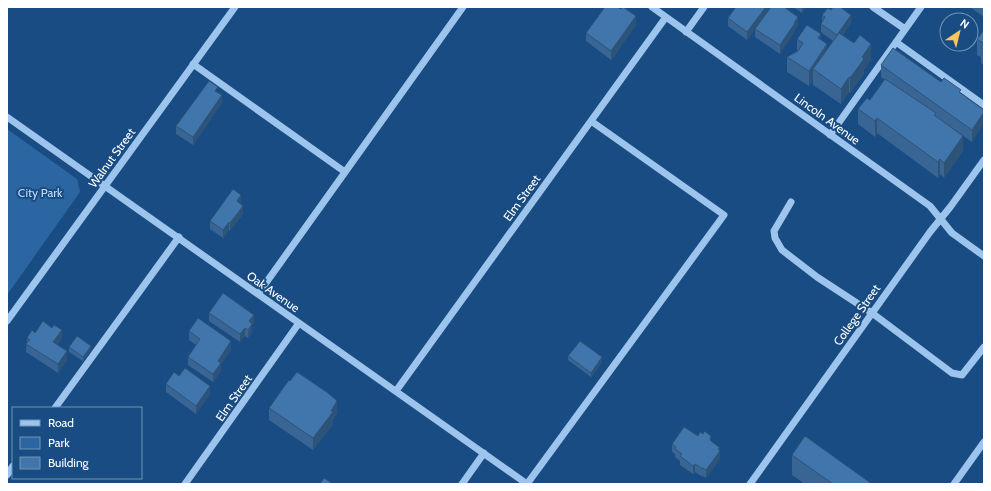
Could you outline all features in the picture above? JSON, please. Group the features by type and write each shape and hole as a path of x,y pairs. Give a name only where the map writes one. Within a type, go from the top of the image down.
{"street":[{"name":"Walnut Street","path":"7,321 235,7"},
{"path":"258,294 463,7"},
{"name":"Lincoln Avenue","path":"652,7 930,206 952,233 984,256"},
{"path":"686,32 704,7"},
{"path":"873,7 905,29"},
{"path":"830,135 921,7"},
{"name":"Elm Street","path":"396,391 666,17"},
{"path":"896,42 984,105"},
{"path":"193,64 346,172"},
{"name":"Oak Avenue","path":"7,117 527,484"},
{"path":"527,484 724,215 591,121"},
{"name":"College Street","path":"750,484 930,232 984,160"},
{"path":"791,202 774,231 775,238 782,250 817,277 872,313 952,373 962,375 984,348"},
{"path":"56,407 179,237"},
{"name":"Elm Street","path":"185,484 299,324"},
{"path":"954,484 984,442"},
{"path":"462,484 484,453"}],"green space":[{"name":"City Park","path":"7,129 77,179 80,192 7,295"}],"building":[{"path":"605,7 617,7 621,9 623,7 636,16 611,51 586,33"},
{"path":"736,7 766,7 747,32 728,18"},
{"path":"771,7 784,7 798,17 780,45 755,29"},
{"path":"833,7 840,7 851,15 837,35 821,24 825,17 822,15 828,8 831,10"},
{"path":"807,25 821,34 818,38 827,44 809,71 787,57 798,51 803,43 797,39"},
{"path":"984,30 984,44 979,40 979,36"},
{"path":"839,33 854,43 860,35 871,44 862,57 864,59 841,89 813,69"},
{"path":"893,48 941,82 944,78 961,90 959,92 984,110 972,130 881,65"},
{"path":"885,79 936,113 934,115 963,136 944,163 940,159 938,162 877,118 875,121 858,109 867,98 870,100"},
{"path":"209,81 218,87 215,91 222,95 193,137 176,126"},
{"path":"233,189 241,195 237,201 243,206 223,230 210,221"},
{"path":"223,293 254,315 249,321 252,324 248,330 245,328 240,334 209,313"},
{"path":"198,318 231,341 218,361 221,363 213,374 188,357 200,339 189,331"},
{"path":"43,321 52,328 54,325 62,330 53,342 67,351 58,364 26,344 30,340 27,338 32,330 35,333"},
{"path":"77,336 91,346 83,357 69,347"},
{"path":"580,341 602,357 591,373 568,356"},
{"path":"185,368 210,386 196,406 166,384 174,372 179,376"},
{"path":"297,372 337,401 331,411 333,412 313,438 269,408 289,380 290,381"},
{"path":"684,427 698,436 700,432 703,434 704,431 711,436 711,441 720,448 718,449 720,451 706,470 695,464 693,466 680,456 682,454 675,449 676,447 672,444"},
{"path":"805,436 872,484 833,484 792,455"},
{"path":"324,478 333,484 320,484"}]}
